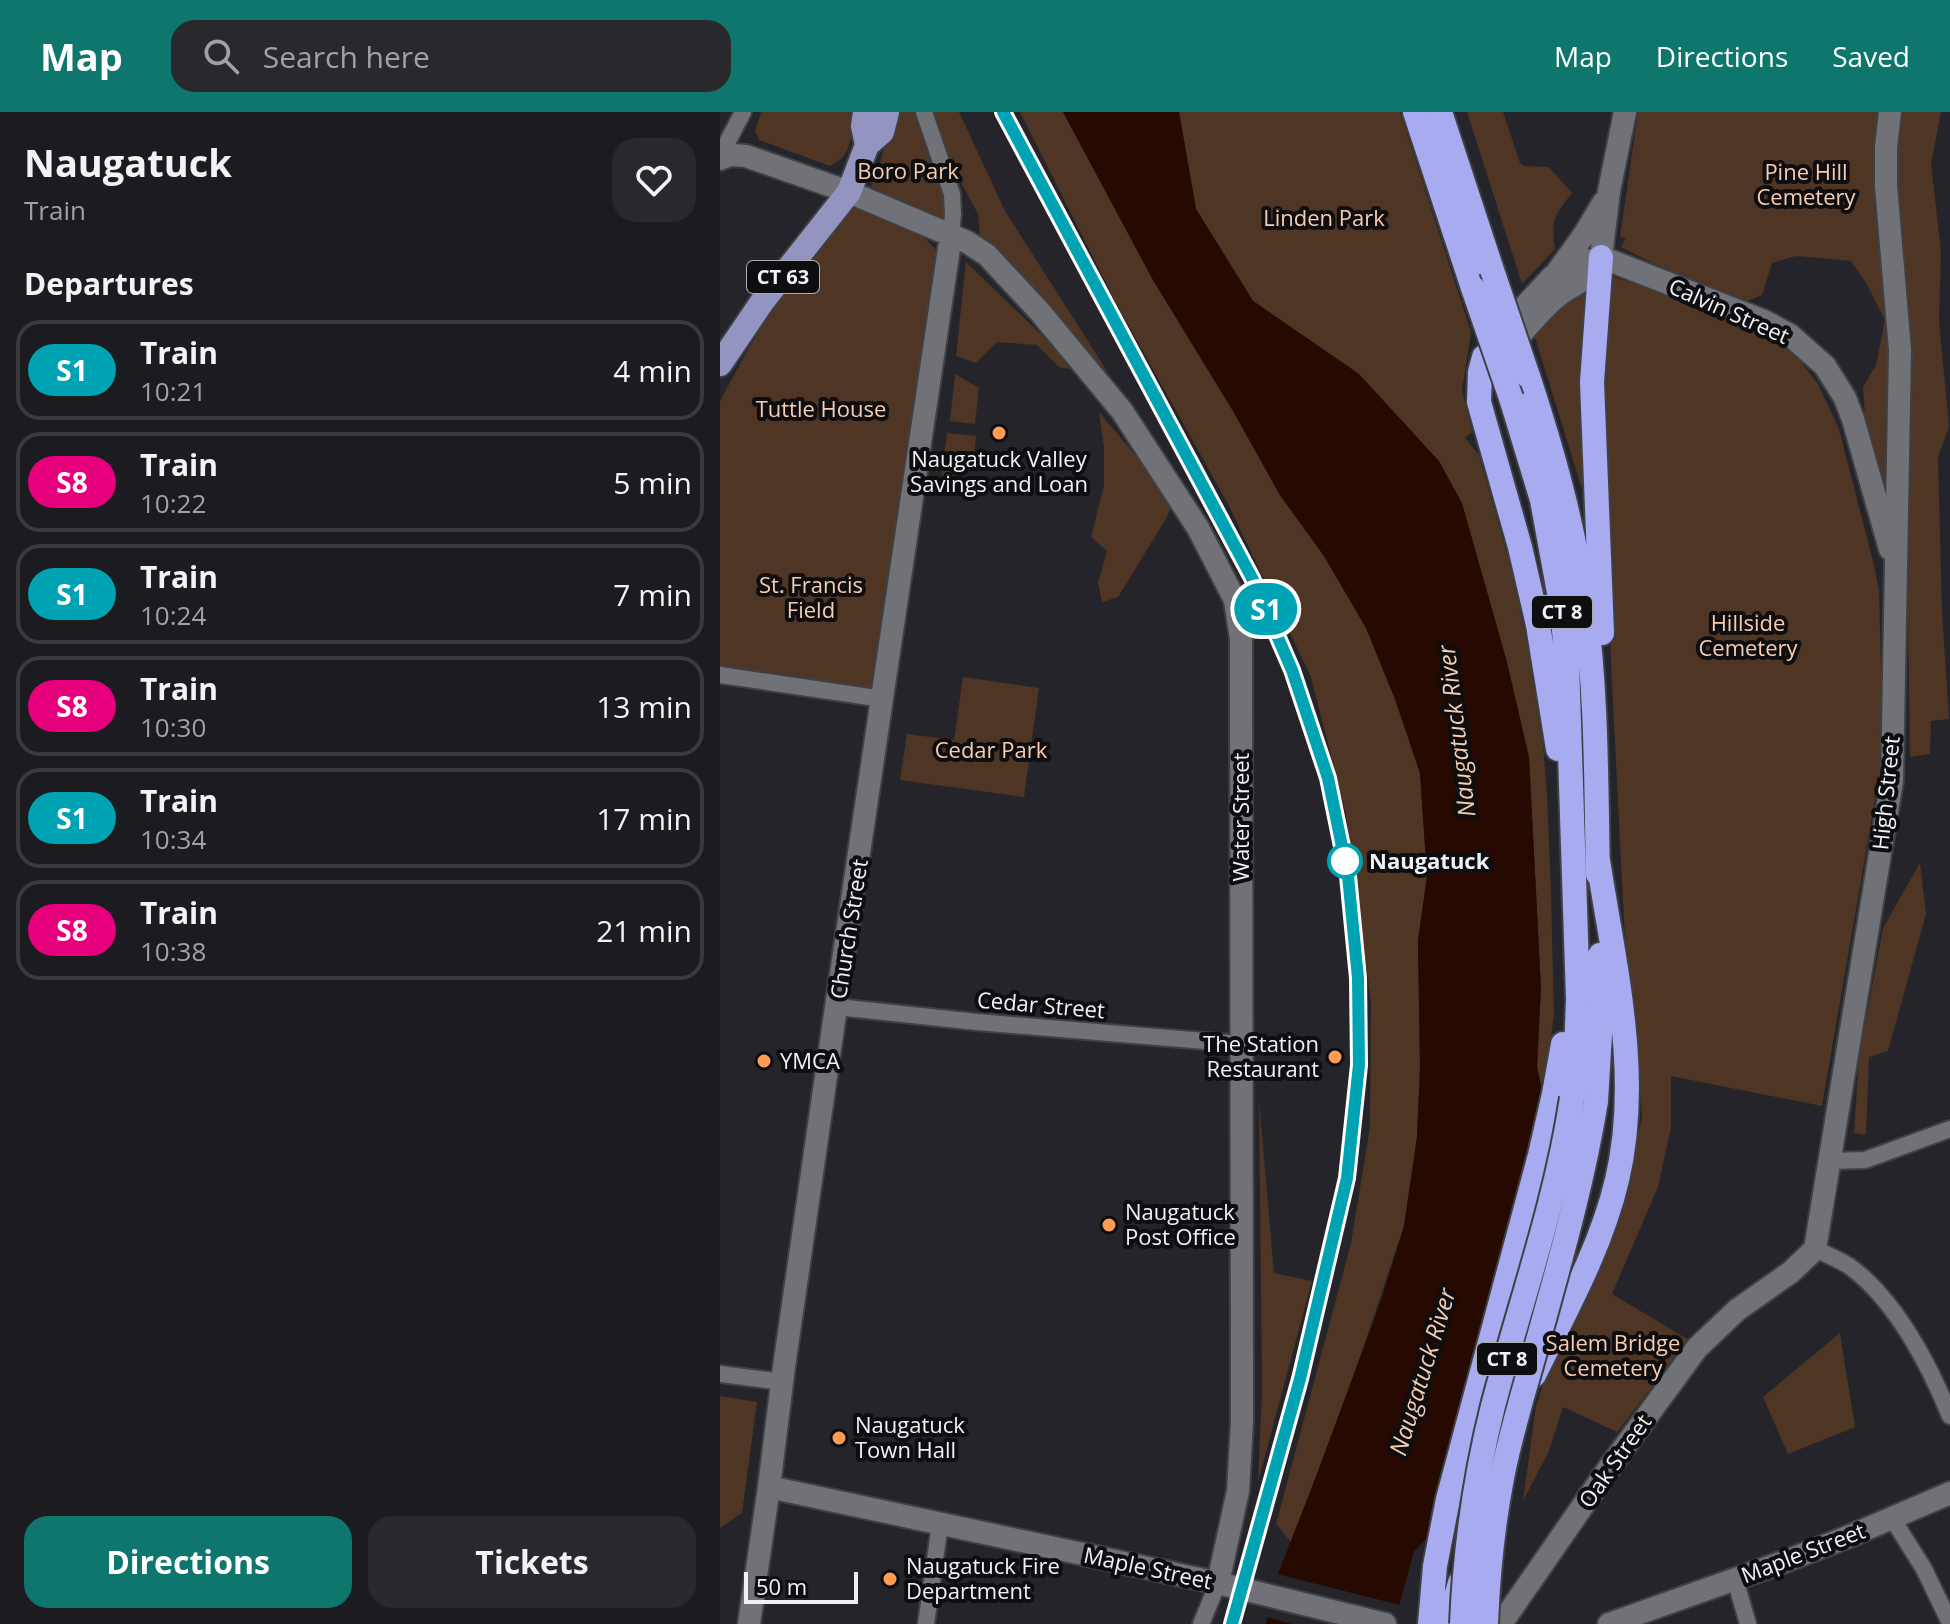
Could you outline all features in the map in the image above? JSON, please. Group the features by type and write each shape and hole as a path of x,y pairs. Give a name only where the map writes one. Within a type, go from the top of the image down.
{"highway":[{"name":"CT 8","path":"1415,112 1542,500 1562,609 1568,677 1576,942 1574,1098 1588,1150 1503,1473 1489,1571 1486,1624"},
{"name":"CT 8","path":"1440,112 1550,441 1576,550 1591,662 1602,1001 1574,1098 1554,1192 1493,1407 1464,1573 1462,1624"},
{"path":"1595,775 1601,715 1602,635 1592,382 1601,257"},
{"path":"1484,357 1479,402 1520,547 1538,625 1573,832"},
{"path":"1442,1624 1454,1603 1501,1448 1599,1239 1617,1180 1626,1124 1626,1062 1618,986 1598,860"},
{"path":"1430,1624 1439,1543 1458,1457 1540,1155 1574,1098"}],"main road":[{"name":"CT 63","path":"720,364 762,302 849,192 867,145 863,126 865,112"},
{"path":"867,145 882,132 887,112"}],"street":[{"path":"720,157 743,112"},
{"path":"924,112 952,194 951,235"},
{"name":"High Street","path":"1815,1249 1892,781 1900,350 1886,186 1890,112"},
{"path":"1484,357 1504,351 1553,300 1592,274 1601,257 1622,113"},
{"name":"Water Street","path":"720,157 746,156 849,192 976,246 987,255 1040,312 1122,411 1198,528 1235,600 1241,639 1241,1455 1238,1491 1218,1583 1201,1624"},
{"path":"1484,357 1500,333 1552,277 1584,235 1609,191"},
{"name":"Church Street","path":"749,1624 951,235"},
{"path":"1552,277 1601,257"},
{"name":"Calvin Street","path":"1601,257 1764,321 1790,335 1825,366 1845,398 1853,419 1897,571"},
{"path":"720,675 883,699"},
{"name":"Cedar Street","path":"837,1007 1241,1044"},
{"path":"1829,1161 1865,1160 1950,1129"},
{"path":"1815,1249 1846,1265 1886,1302 1922,1359 1950,1416"},
{"name":"Oak Street","path":"1501,1624 1697,1348 1737,1310 1791,1272 1815,1249"},
{"path":"720,1374 782,1382"},
{"name":"Maple Street","path":"769,1487 1218,1583 1385,1624"},
{"name":"Maple Street","path":"1609,1624 1786,1561 1950,1493"},
{"path":"1892,1518 1924,1569 1950,1623"},
{"path":"926,1624 940,1524"},
{"path":"1735,1579 1748,1624"}],"green space":[{"name":"Boro Park","path":"761,112 855,112 848,149 842,158 830,166 759,140 755,131"},
{"name":"Boro Park","path":"893,112 917,112 949,206 948,222 871,187"},
{"path":"932,112 959,112 1005,211 1109,374 980,238 978,214 947,157"},
{"path":"1020,112 1063,112 1153,280 1280,495 1324,556 1366,628 1420,773 1427,876 1418,941 1420,1069 1417,1137 1404,1226 1346,1399 1291,1542 1276,1524 1351,1243 1370,1127 1371,1002 1346,814 1311,677 1228,504 1117,305"},
{"name":"Linden Park","path":"1179,112 1400,112 1471,332 1462,390 1472,432 1465,438 1479,455 1511,568 1527,643 1543,745 1554,1015 1541,1085 1537,1067 1541,988 1529,757 1359,374 1253,301 1196,209"},
{"path":"1467,112 1503,112 1520,163 1549,167 1572,193 1555,219 1555,249 1522,284"},
{"name":"Pine Hill Cemetery","path":"1638,112 1880,112 1893,367 1889,509 1867,446 1863,387 1876,365 1885,320 1866,283 1851,261 1796,256 1772,263 1762,295 1747,301 1700,287 1621,247 1626,238 1620,237"},
{"path":"1896,112 1941,112 1931,164 1941,251 1939,320 1949,427 1938,457 1942,612 1949,719 1931,721 1930,754 1910,757 1910,428 1907,311 1891,190"},
{"path":"854,199 910,222 939,253 898,515 884,700 720,677 720,401 771,311"},
{"path":"966,262 1079,371 1059,367 1037,345 997,342 976,363 956,356"},
{"name":"Hillside Cemetery","path":"1611,276 1699,310 1724,314 1758,330 1793,352 1818,384 1839,429 1879,590 1883,753 1822,1106 1671,1076 1671,1127 1658,1187 1612,1294 1689,1340 1617,1432 1563,1407 1549,1451 1523,1501 1539,1395 1607,1246 1642,1119 1624,922 1601,407"},
{"path":"1590,289 1590,496 1582,489 1533,331 1556,304"},
{"path":"955,374 979,388 975,424 950,421"},
{"path":"1099,412 1158,482 1172,504 1118,597 1102,602 1098,583 1107,551 1091,537 1104,485 1104,447"},
{"path":"947,433 976,436 973,467 958,471 957,487 952,492 940,490"},
{"name":"Cedar Park","path":"963,677 1039,688 1024,797 900,780 907,734 954,740"},
{"path":"1920,863 1926,914 1888,1051 1869,1057 1866,1135 1854,1133 1859,1057 1883,928"},
{"path":"1259,1100 1274,1273 1312,1281 1258,1482 1262,1390"},
{"path":"1840,1333 1855,1427 1788,1454 1763,1397"},
{"path":"720,1396 757,1402 742,1513 720,1528"}],"water":[{"name":"Naugatuck River","path":"1063,112 1179,112 1196,209 1253,301 1359,374 1439,461 1462,503 1507,662 1529,757 1541,988 1537,1067 1543,1096 1442,1514 1428,1537 1414,1551 1394,1624 1266,1624 1278,1574 1381,1301 1404,1226 1417,1137 1420,1069 1418,941 1427,876 1420,773 1366,628 1324,556 1280,495 1153,280"}],"pier":[{"path":"1277,1574 1400,1605 1395,1624 1292,1624 1266,1617"}],"railway":[{"path":"1003,112 1252,578 1292,670 1328,778 1348,876 1358,978 1359,1065 1347,1178 1300,1379 1232,1624"}],"train":[{"name":"S1","path":"1003,112 1252,578 1292,670 1328,778 1348,876 1358,978 1359,1065 1347,1178 1300,1379 1232,1624"}],"place":[{"name":"Naugatuck Valley Savings and Loan","path":"999,433"},
{"name":"Naugatuck","path":"1345,861"},
{"name":"The Station Restaurant","path":"1335,1057"},
{"name":"YMCA","path":"764,1061"},
{"name":"Naugatuck Post Office","path":"1109,1225"},
{"name":"Naugatuck Town Hall","path":"839,1438"},
{"name":"Naugatuck Fire Department","path":"890,1579"}],"park label":[{"name":"Tuttle House","path":"821,409"},
{"name":"St. Francis Field","path":"811,598"},
{"name":"Salem Bridge Cemetery","path":"1613,1356"}]}
